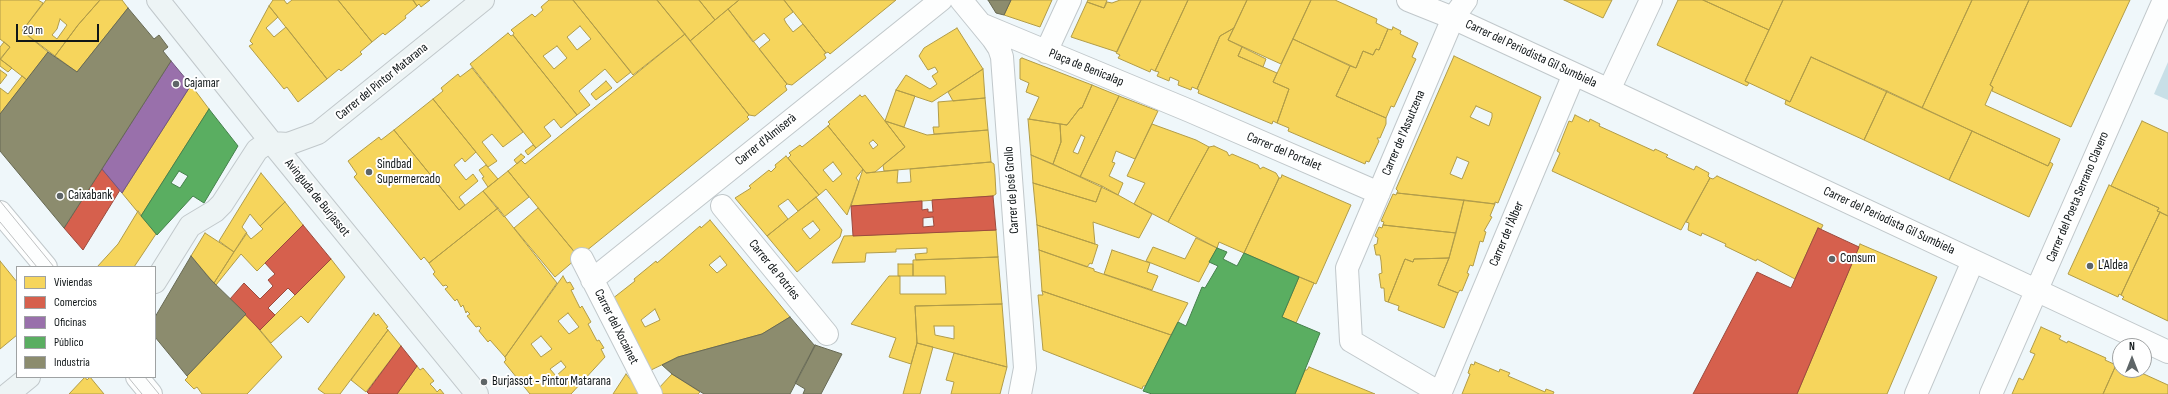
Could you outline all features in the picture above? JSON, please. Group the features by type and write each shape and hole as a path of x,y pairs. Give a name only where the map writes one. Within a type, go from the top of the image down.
{"main road":[{"name":"Avinguda de Burjassot","path":"158,0 272,143 478,394"},
{"name":"Carrer del Pintor Matarana","path":"272,143 288,144 318,133 483,0"},
{"path":"156,280 190,226 215,211 222,204 252,155 264,145 272,143"},
{"path":"8,394 29,378"}],"street":[{"name":"Carrer d'Almiserà","path":"592,280 941,0"},
{"name":"Carrer de José Grollo","path":"961,0 983,25 999,48 1002,57 1025,368 1020,394"},
{"path":"1046,52 1070,0"},
{"name":"Carrer del Periodista Gil Sumbiela","path":"1408,0 1453,18 1609,90 2168,352"},
{"name":"Carrer de l'Assutzena","path":"1440,394 1351,341 1347,268 1453,18 1466,0"},
{"name":"Carrer del Periodista Gil Sumbiela","path":"1609,90 1651,0"},
{"name":"Carrer del Poeta Serrano Clavero","path":"1991,394 2038,291 2164,0"},
{"name":"Plaça de Benicalap","path":"983,25 1190,111"},
{"name":"Carrer de l'Àlber","path":"1440,394 1574,74"},
{"name":"Carrer del Portalet","path":"1190,111 1379,193"},
{"name":"Carrer de Potries","path":"722,206 827,334"},
{"path":"0,212 45,266"},
{"name":"Carrer del Xocainet","path":"582,259 651,394"},
{"path":"1916,394 1973,260"},
{"path":"138,378 151,394"}],"shaded area":[{"path":"2168,62 2168,100 2154,94"}],"building: Viviendas":[{"path":"0,0 38,0 43,3 22,31 48,52 27,80 0,59 10,47 0,39"},
{"path":"46,0 100,0 78,25 55,56 22,31","holes":["60,19 67,25 57,39 52,35 57,29"]},
{"path":"100,0 122,0 128,8 77,72 55,56 78,25"},
{"path":"273,0 284,0 287,4 292,0 338,0 372,42 360,52 362,54 341,71 339,69 327,79 269,6"},
{"path":"338,0 413,0 417,6 405,16 406,18 385,35 383,33 372,42"},
{"path":"413,0 430,0 421,7 419,4 417,6"},
{"path":"549,0 573,0 631,72 617,83 605,69 579,91 590,105 577,115 513,35 514,33 511,30 532,14 535,17 543,10 541,7","holes":["580,26 591,39 577,50 567,37","557,46 567,58 554,69 543,56"]},
{"path":"573,0 657,0 685,34 633,75"},
{"path":"657,0 699,0 715,20 690,41"},
{"path":"699,0 739,0 715,20"},
{"path":"739,0 784,0 793,12 784,19 786,23 793,32 803,24 826,53 824,54 826,58 792,85 787,84 759,49 770,40 764,33 753,42 728,9"},
{"path":"784,0 896,0 830,54 828,52 826,53"},
{"path":"1011,0 1052,0 1040,27 1004,15"},
{"path":"1088,0 1107,0 1104,8 1087,2"},
{"path":"1120,0 1141,0 1117,52 1071,37 1087,2 1104,8 1107,2 1112,3"},
{"path":"1141,0 1188,0 1155,71 1151,69 1150,72 1118,58 1120,55 1116,53"},
{"path":"1188,0 1247,0 1234,28 1220,36 1197,89 1192,87 1191,90 1178,85 1179,81 1170,77 1169,81 1157,76 1159,72 1155,71"},
{"path":"1247,0 1311,0 1281,64 1228,40"},
{"path":"1311,0 1335,0 1377,19 1376,23 1388,29 1379,50 1376,49 1373,55 1363,51 1356,68 1293,39"},
{"path":"1564,0 1612,0 1603,18"},
{"path":"1678,0 1703,0 1769,30 1745,81 1749,83 1747,86 1657,45"},
{"path":"1703,0 1783,0 1769,30"},
{"path":"1783,0 1972,0 1922,108 1811,57 1790,102 1745,81"},
{"path":"1972,0 2029,0 1990,85 1993,87 1985,105 2060,139 2048,166 1922,108"},
{"path":"2029,0 2130,0 2071,127 1992,91 1993,87 1990,85"},
{"path":"269,6 278,17 266,28 274,37 286,27 327,79 298,102 287,87 284,89 249,46 253,44 250,41"},
{"path":"728,9 787,84 785,86 787,90 755,116 749,115 690,41"},
{"path":"1393,27 1401,31 1400,34 1418,43 1412,57 1416,59 1394,107 1391,106 1386,118 1336,96 1350,66 1356,68 1363,51 1373,55 1376,49 1379,50 1388,29 1392,30"},
{"path":"957,28 983,69 932,102 896,90 906,75 930,89 937,84 932,76 938,72 935,67 928,70 919,56 924,48"},
{"path":"1234,28 1228,40 1242,47 1238,56 1277,73 1273,82 1289,89 1277,123 1273,121 1272,124 1198,93 1199,90 1197,89 1220,36"},
{"path":"508,33 511,36 513,35 577,115 561,128 554,119 544,127 551,136 536,148 470,64"},
{"path":"685,34 749,115 747,117 749,119 581,255 577,255 508,171 521,160 525,164"},
{"path":"1293,39 1350,66 1336,96 1386,118 1386,124 1380,138 1377,138 1379,141 1369,162 1366,161 1365,164 1288,131 1289,128 1277,123 1289,89 1273,82"},
{"path":"4,42 10,47 0,60 0,47"},
{"path":"1242,47 1266,59 1263,67 1238,56"},
{"path":"1454,56 1541,97 1498,203 1495,202 1495,204 1397,193 1398,191 1396,189","holes":["1476,106 1492,113 1489,126 1470,117","1457,157 1469,162 1462,179 1450,174"]},
{"path":"1811,57 1887,91 1864,140 1785,104 1786,100 1790,102"},
{"path":"1022,58 1092,85 1082,108 1080,108 1067,125 1029,119 1039,97 1026,92 1029,83 1020,79 1020,59"},
{"path":"0,59 12,68 8,72 0,66"},
{"path":"472,68 523,132 503,147 492,134 482,142 497,161 488,167 433,99 443,91 441,88 458,74 460,77"},
{"path":"983,69 985,98 953,101 948,92"},
{"path":"0,70 7,75 0,84"},
{"path":"22,76 27,80 0,114 0,88 8,94"},
{"path":"606,81 612,88 596,100 591,94"},
{"path":"191,85 209,109 141,216 122,193"},
{"path":"1092,85 1119,96 1080,177 1053,164 1061,142 1060,124 1067,125 1080,108 1082,108","holes":["1081,135 1085,137 1078,154 1073,152"]},
{"path":"896,90 915,96 904,127 885,121"},
{"path":"1887,91 1972,131 1949,180 1864,140"},
{"path":"860,95 862,97 865,95 905,147 875,172 866,173 828,126 830,124 828,122","holes":["873,140 878,145 873,149 869,143"]},
{"path":"1119,96 1158,111 1135,159 1116,151 1112,162 1115,163 1109,176 1123,183 1118,195 1080,177"},
{"path":"985,98 988,130 934,134 933,127 939,127 938,102"},
{"path":"433,99 476,152 465,162 462,158 454,165 466,180 473,174 478,181 459,197 465,205 459,210 394,130"},
{"path":"1575,115 1589,122 1590,119 1600,124 1599,126 1654,151 1655,149 1668,155 1666,157 1694,170 1696,166 1709,173 1708,176 1710,178 1681,230 1552,171 1560,153 1557,151 1569,121 1572,122"},
{"path":"1028,119 1060,124 1061,142 1053,164 1031,155"},
{"path":"885,121 927,135 988,130 991,162 884,171 883,165 905,147"},
{"path":"2142,121 2168,133 2168,216 2157,211 2159,208 2111,186"},
{"path":"1152,124 1196,140 1209,147 1168,222 1134,204 1145,183 1127,176"},
{"path":"828,126 863,169 856,178 859,182 847,215 826,189 819,195 788,158 791,155 789,153 800,145 802,147","holes":["833,162 842,174 833,182 823,170"]},
{"path":"394,130 459,210 483,191 498,208 429,263 424,257 421,260 354,177 357,174 348,161 379,137 381,140"},
{"path":"1972,131 2048,166 2050,162 2053,164 2029,217 1949,180"},
{"path":"533,145 536,148 528,155 525,151"},
{"path":"1214,146 1227,152 1229,156 1232,154 1258,165 1260,169 1263,167 1276,173 1279,178 1244,253 1219,242 1217,248 1168,222 1209,147"},
{"path":"521,154 525,157 517,164 514,160"},
{"path":"1031,155 1102,186 1096,202 1033,183"},
{"path":"786,156 819,195 798,211 788,199 778,206 788,219 767,236 735,198 751,188 749,186 769,170 771,172 776,167 775,165"},
{"path":"991,162 994,164 995,175 996,194 993,196 851,206 863,169 866,173 898,170 897,183 911,182 910,169"},
{"path":"486,165 498,179 488,187 479,170"},
{"path":"508,171 529,197 504,217 483,191"},
{"path":"261,173 285,202 260,226 250,214 242,227 247,233 234,252 219,241"},
{"path":"1282,175 1351,205 1316,284 1244,253 1279,178 1281,178"},
{"path":"1717,176 1823,225 1821,229 1818,228 1795,279 1757,259 1756,261 1725,246 1726,244 1702,233 1701,236 1688,230 1689,223 1686,222 1710,178 1713,179"},
{"path":"1033,183 1096,202 1102,186 1152,214 1139,238 1093,222 1095,244 1037,225"},
{"path":"2109,185 2159,208 2157,211 2160,212 2121,295 2119,294 2118,297 2068,274"},
{"path":"1397,193 1464,200 1456,233 1383,225 1384,222 1381,221 1393,194 1396,195"},
{"path":"816,197 842,230 840,237 797,272 767,236","holes":["813,221 820,230 810,239 802,229"]},
{"path":"1464,200 1495,204 1490,216 1492,217 1484,231 1486,232 1483,242 1480,241 1473,266 1470,265 1467,273 1469,274 1462,291 1460,290 1458,293 1438,285 1449,258"},
{"path":"285,202 303,225 257,271 241,254 216,285 214,283 246,233 251,239 263,229 260,226"},
{"path":"498,208 557,283 505,357 490,340 488,342 479,331 481,328 479,326 476,327 467,316 470,314 467,311 466,313 463,305 461,307 457,299 455,301 445,289 448,287 446,285 443,286 433,274 435,272 429,263"},
{"path":"538,208 577,255 576,259 555,277 514,228"},
{"path":"138,211 156,234 135,266 98,266 118,244"},
{"path":"2160,212 2168,216 2168,321 2122,299 2124,297 2121,295"},
{"path":"710,220 790,317 762,334 678,357 649,371 612,299 635,281 634,279 656,261 657,263 700,226 701,228","holes":["720,256 727,265 717,273 709,265","655,309 660,320 645,327 641,320"]},
{"path":"1037,225 1098,245 1092,264 1090,263 1087,267 1039,250"},
{"path":"1383,225 1456,233 1449,258 1414,259 1413,262 1405,259 1388,302 1385,301 1384,288 1381,288 1379,274 1382,273 1381,261 1380,255 1376,255 1374,245 1377,244 1378,238 1375,236 1379,227 1382,228"},
{"path":"996,230 998,257 916,260 915,254 927,253 927,248 896,249 896,252 866,253 865,262 832,263 844,236"},
{"path":"205,233 234,252 214,283 191,256"},
{"path":"1196,238 1217,248 1199,282 1146,261 1153,247 1185,259"},
{"path":"1860,244 1937,277 1887,394 1797,394"},
{"path":"1039,250 1094,269 1094,271 1188,303 1171,335 1042,291"},
{"path":"1112,250 1150,263 1147,272 1158,276 1152,290 1104,274"},
{"path":"998,257 1002,304 915,306 917,343 911,364 889,357 896,338 851,324 889,276 900,276 900,294 946,294 945,276 913,276 913,260"},
{"path":"1449,258 1438,285 1458,293 1444,328 1398,310 1399,306 1388,302 1405,259 1413,262 1414,259"},
{"path":"331,259 345,277 308,323 301,316 271,343 260,330"},
{"path":"0,261 16,281 16,336 0,349"},
{"path":"898,264 913,264 913,276 898,276"},
{"path":"563,276 567,283 570,282 574,289 571,290 580,308 582,306 591,322 588,324 597,341 599,340 604,348 601,349 605,357 571,394 530,394 504,362 506,360 505,357","holes":["568,313 579,327 569,334 558,321","541,336 552,349 541,357 531,344","561,361 566,367 556,376 550,369"]},
{"path":"1299,277 1314,283 1296,323 1282,317"},
{"path":"1042,291 1171,335 1146,386 1143,386 1142,389 1043,350 1038,295 1043,295"},
{"path":"1002,304 1007,367 917,343 915,306","holes":["934,326 954,326 954,339 935,335"]},
{"path":"374,313 376,316 378,314 388,327 386,328 388,330 340,394 325,394 318,389"},
{"path":"246,314 282,357 247,394 202,394 197,387 194,389 185,380 188,377 187,376"},
{"path":"2041,327 2061,336 2059,339 2067,343 2068,341 2106,358 2105,360 2112,363 2112,374 2103,394 2012,394 2019,378 2023,380 2035,354 2030,352"},
{"path":"388,330 401,346 366,392 351,380"},
{"path":"917,343 933,347 920,394 903,394"},
{"path":"954,353 1007,367 1000,394 951,394 954,382 946,380"},
{"path":"1475,362 1499,372 1500,369 1510,373 1508,376 1545,392 1546,389 1554,392 1553,394 1462,394 1470,374 1468,373 1471,364 1474,365"},
{"path":"417,366 420,370 423,368 434,381 430,384 437,392 440,389 444,394 397,394"},
{"path":"1309,367 1375,394 1295,394 1305,370"},
{"path":"626,374 642,394 613,394"},
{"path":"672,374 700,392 698,394 661,394 658,389"},
{"path":"2112,374 2112,378 2152,378 2168,385 2168,394 2103,394"},
{"path":"84,378 87,380 91,378 104,394 69,394"}],"building: Comercios":[{"path":"102,169 120,190 83,250 64,228"},
{"path":"993,196 996,230 853,236 851,206 922,201 922,210 928,209 928,212 933,212 932,200","holes":["933,217 934,226 923,227 923,218"]},
{"path":"303,225 331,259 295,295 288,288 268,308 275,315 260,330 230,299 244,283 260,299 273,286 268,280 275,274 265,263"},
{"path":"1818,228 1859,247 1797,394 1693,394 1757,272 1791,288"},
{"path":"401,346 417,366 397,394 369,394 367,392"}],"building: Oficinas":[{"path":"171,61 191,85 122,193 102,169"}],"building: Público":[{"path":"209,109 238,146 204,203 193,196 157,235 141,216","holes":["179,171 188,176 180,188 171,183"]},
{"path":"1217,248 1227,252 1223,259 1237,266 1244,253 1299,277 1282,317 1320,333 1295,394 1152,394 1143,391 1178,322 1186,326 1202,287 1205,288 1218,266 1209,262"}],"building: Industria":[{"path":"988,0 1011,0 1004,15 996,13"},
{"path":"128,8 154,39 159,35 168,47 163,51 171,61 64,228 0,151 0,114 48,52 77,72"},
{"path":"191,256 210,279 246,314 187,376 156,338 156,315"},
{"path":"790,317 815,346 790,394 704,394 672,374 662,365 678,357 762,334"},
{"path":"815,345 842,354 821,394 803,394 805,389 795,383"}],"tram line":[{"path":"0,201 53,266"},
{"path":"0,222 36,266"},
{"path":"129,378 142,394"},
{"path":"146,378 159,394"}],"place":[{"name":"Cajamar","path":"176,84"},
{"name":"Sindbad Supermercado","path":"369,172"},
{"name":"Caixabank","path":"60,196"},
{"name":"Consum","path":"1832,259"},
{"name":"L'Aldea","path":"2090,266"},
{"name":"Burjassot - Pintor Matarana","path":"484,382"}]}
